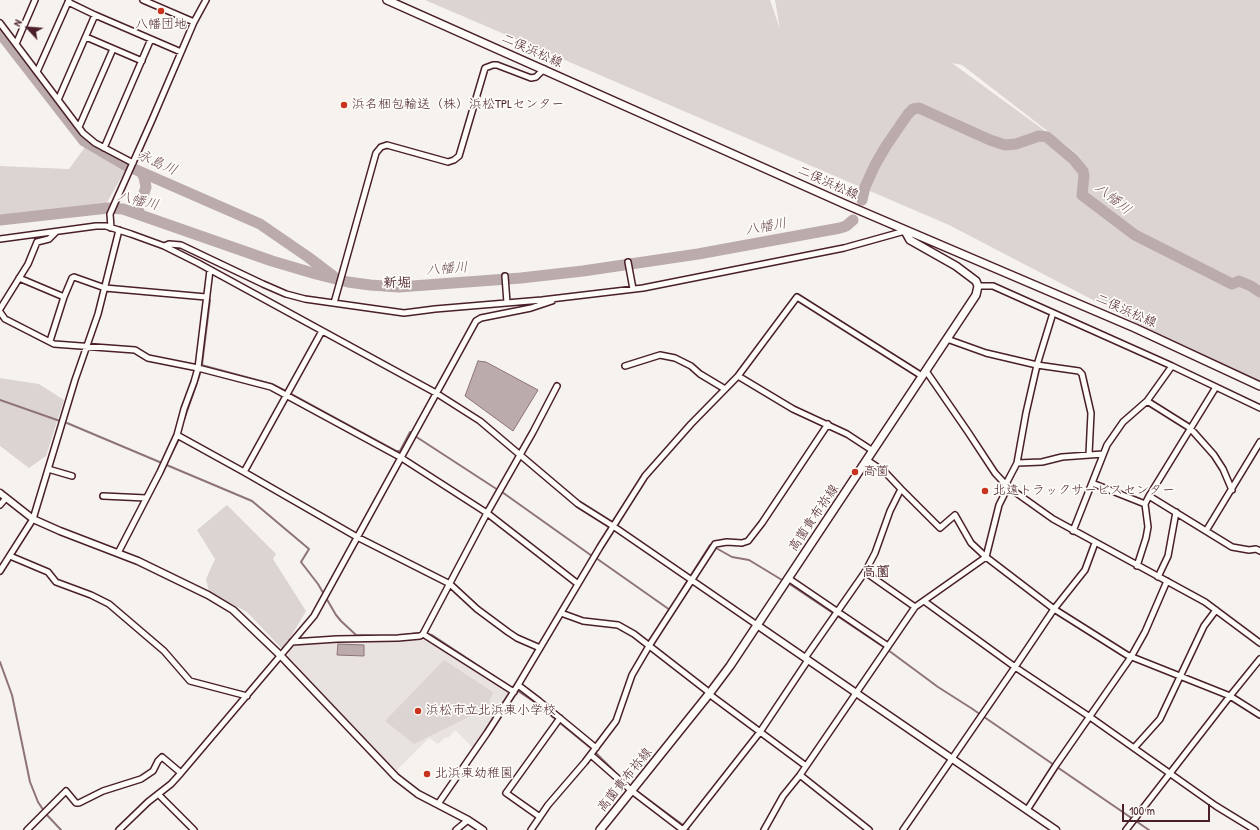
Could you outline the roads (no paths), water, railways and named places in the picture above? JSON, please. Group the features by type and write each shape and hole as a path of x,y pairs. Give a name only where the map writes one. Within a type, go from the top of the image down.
{"main road":[{"name":"二俣浜松線","path":"387,0 905,230 1066,298 1260,386"},
{"path":"905,230 910,240 971,276 976,281 978,286"},
{"name":"高薗貴布祢線","path":"600,830 710,694 976,295 978,286"}],"street":[{"path":"16,44 35,0"},
{"path":"143,0 194,22"},
{"path":"111,228 110,214 194,22 206,0"},
{"path":"37,72 69,1 181,52"},
{"path":"58,100 95,14"},
{"path":"0,23 79,128 89,139 133,163"},
{"path":"86,37 142,61"},
{"path":"104,148 151,39"},
{"path":"79,128 113,49"},
{"path":"334,303 376,154 381,146 387,145 448,162 454,160 459,156 485,68 492,65 497,66 531,78 536,78 544,70"},
{"path":"0,239 96,226 119,230 164,246 436,393 480,422 578,504 613,526 1056,830"},
{"path":"0,572 33,519 75,380 98,314 119,230"},
{"path":"164,246 169,244 181,245 286,294 305,300 404,313 633,289 844,248 905,230"},
{"path":"56,232 49,240 37,242 28,264 0,310 5,319 54,344 135,350 148,358 198,368 271,387 400,457 488,513 578,584"},
{"path":"628,262 633,289"},
{"path":"118,553 177,435 198,368 210,270"},
{"path":"505,276 507,303"},
{"path":"50,341 64,297 72,278 74,277 105,288 206,297"},
{"path":"19,278 64,297"},
{"path":"978,286 993,286 1172,366 1260,408"},
{"path":"119,830 148,802 171,784 314,616 476,321 481,318 531,308 565,297"},
{"path":"438,804 516,689 560,613 645,476 691,424 738,376 797,297 924,374 960,420 995,473 1008,488 1030,505 1073,531 1200,599 1260,643"},
{"path":"764,830 783,796 800,775 915,607 986,557 999,505 1008,488 1007,482 1018,463 1026,413 1037,365 1053,313"},
{"path":"244,472 322,331"},
{"path":"947,339 986,353 1037,365 1079,371 1082,374 1091,413 1089,454"},
{"path":"625,366 660,355 674,358 691,366 700,374 725,388"},
{"path":"1073,531 1107,445 1123,422 1147,401 1172,366"},
{"path":"738,376 793,409 847,434 873,451"},
{"path":"423,634 558,386"},
{"path":"1137,566 1148,527 1146,504 1149,496 1216,387"},
{"path":"1147,401 1190,428 1214,455 1223,469 1232,490"},
{"path":"531,830 548,805 591,755 616,721 632,675 715,544 727,542 742,543 752,536 828,424"},
{"path":"177,435 357,537 450,584 477,609 508,632 517,638 540,648"},
{"path":"1206,531 1260,442"},
{"path":"1018,463 1042,462 1062,457 1103,454"},
{"path":"867,460 885,472 940,528 955,515 971,543 986,557 1054,609 1131,657 1230,696 1260,715"},
{"path":"48,469 72,476"},
{"path":"1092,483 1146,504"},
{"path":"591,755 632,791 683,830 760,732 836,613 865,572 875,553 890,511 901,489"},
{"path":"0,493 33,519 118,553 222,603 245,621 281,656 396,777 418,794 468,820 483,830"},
{"path":"103,496 146,498"},
{"path":"1149,496 1232,547 1249,550 1256,549 1260,551"},
{"path":"0,505 6,498"},
{"path":"1158,576 1168,556 1176,512"},
{"path":"903,830 1054,609 1085,570 1095,543"},
{"path":"10,556 48,572 56,582 91,595 109,604 164,651 190,681 247,696"},
{"path":"865,572 915,607"},
{"path":"788,578 887,648"},
{"path":"1027,810 1131,657 1145,632 1167,581"},
{"path":"924,601 1015,668 1090,717 1216,806 1255,830"},
{"path":"1134,748 1160,719 1204,626 1216,610"},
{"path":"560,613 583,621 618,625 634,634 710,694 806,766"},
{"path":"292,642 336,639 398,638 423,634 539,701 559,720 596,748"},
{"path":"1126,830 1260,659"},
{"path":"540,817 506,793 559,720"},
{"path":"27,830 66,791 76,803 79,803 103,791 141,780 153,771 158,761 162,757 181,773"},
{"path":"800,775 869,830"},
{"path":"158,794 194,830"},
{"path":"456,830 468,820"}],"waterway":[{"name":"永島川","path":"0,33 84,141 125,165 260,224 333,276"},
{"name":"八幡川","path":"862,200 865,187 875,165 886,146 913,109 919,108 990,140 1005,145 1016,144 1039,136 1047,137 1073,159 1083,171 1084,176 1082,195 1135,235 1232,284 1239,281 1260,292"},
{"path":"137,214 146,187 144,177 141,172"},
{"name":"八幡川","path":"0,220 108,208 123,209 272,261 316,274 348,282 399,287 521,278 583,271 698,254 840,228 846,226 853,220"},
{"path":"210,300 202,365 272,384 286,391"},
{"path":"184,420 200,374"},
{"path":"291,394 396,451 400,451 410,432"},
{"path":"0,400 60,421"},
{"path":"67,423 252,501 309,549 301,562 318,584 341,621 356,635 382,636"},
{"path":"415,436 498,490"},
{"path":"166,464 178,441"},
{"path":"502,492 592,556"},
{"path":"691,575 710,545"},
{"path":"716,548 732,557 749,560 782,580"},
{"path":"596,558 670,610"},
{"path":"677,598 686,583"},
{"path":"791,585 1149,830"},
{"path":"404,635 419,633"},
{"path":"427,634 432,635 506,684"},
{"path":"0,662 12,695 30,782 38,802 46,814 61,830"},
{"path":"515,689 533,701 593,750"},
{"path":"596,753 623,780"},
{"path":"638,792 683,825"}],"place":[{"name":"八幡団地","path":"161,11"},
{"name":"浜名梱包輸送（株）浜松TPLセンター","path":"344,105"},
{"name":"高薗","path":"855,472"},
{"name":"北遠トラックサービスセンター","path":"985,491"},
{"name":"浜松市立北浜東小学校","path":"418,711"},
{"name":"北浜東幼稚園","path":"427,774"}],"district":[{"name":"新堀","path":"397,283"},
{"name":"高薗","path":"876,572"}]}
